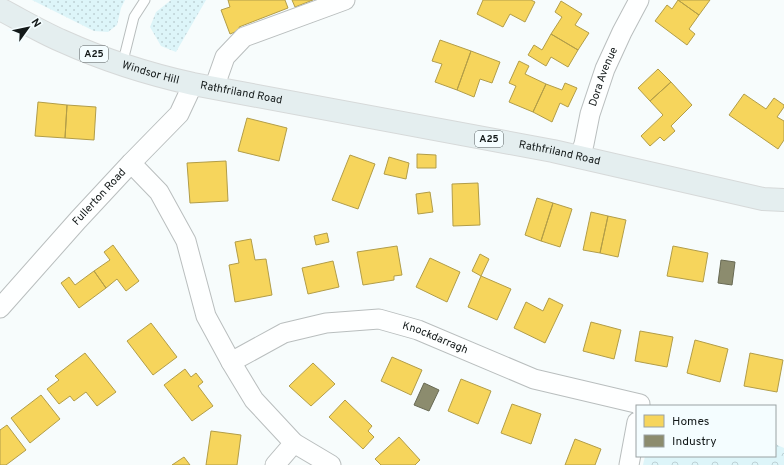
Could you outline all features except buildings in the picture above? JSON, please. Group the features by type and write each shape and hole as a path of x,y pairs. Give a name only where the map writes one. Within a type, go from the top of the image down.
{"main road":[{"name":"Windsor Hill","path":"0,9 62,41 122,65 192,84"},
{"name":"Rathfriland Road","path":"192,84 553,151 764,198 784,200"}],"street":[{"path":"214,88 225,57 244,37 345,0"},
{"name":"Dora Avenue","path":"579,158 584,144 590,114 605,68 639,0"},
{"name":"Fullerton Road","path":"0,308 78,220 179,114 192,84"},
{"path":"131,163 159,192 186,241 206,316 254,400 294,443 331,465"},
{"name":"Knockdarragh","path":"231,362 284,334 326,323 378,319 418,330 534,379 636,407"},
{"name":"Knockdarragh","path":"629,465 636,439"},
{"path":"275,465 294,443"}],"lane":[{"path":"122,65 134,17 145,0"}],"green space":[{"path":"32,0 125,0 121,8 117,25 108,32 94,31"},
{"path":"171,0 206,0 176,52 161,46 150,27 156,12"},
{"path":"776,444 784,448 784,465 643,465 645,457 776,457"}]}
